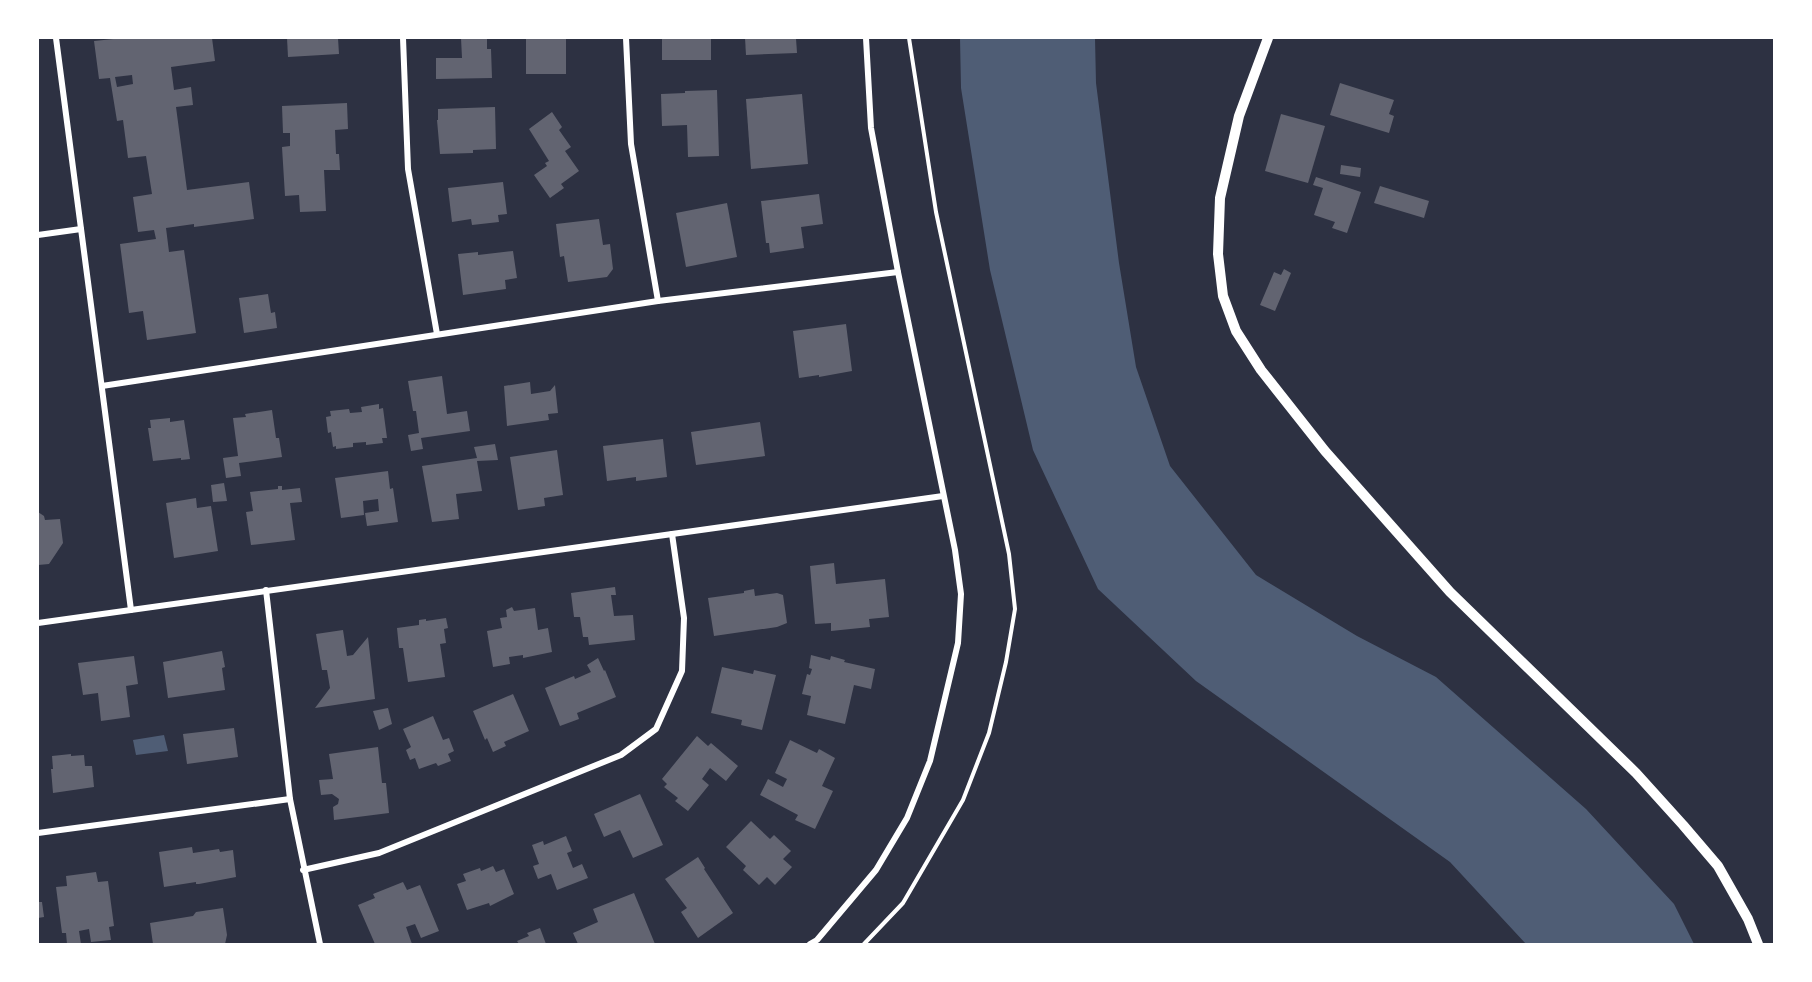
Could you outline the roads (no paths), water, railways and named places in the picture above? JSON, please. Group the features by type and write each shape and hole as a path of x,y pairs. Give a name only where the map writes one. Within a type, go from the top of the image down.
{"street":[{"path":"56,38 131,610"},
{"path":"403,38 408,169 437,334"},
{"path":"626,38 631,144 658,301"},
{"path":"810,945 817,940 876,870 907,818 930,761 958,643 960,617 961,594 955,550 898,272 872,128 866,38"},
{"path":"1268,38 1239,116 1220,198 1218,254 1223,296 1236,331 1261,370 1325,451 1450,592 1636,773 1718,866 1748,919 1758,945"},
{"path":"38,235 81,229"},
{"path":"102,386 658,301 898,272"},
{"path":"38,623 943,496"},
{"path":"303,870 380,853 621,755 656,729 682,671 684,618 672,534"},
{"path":"266,590 290,799 320,945"},
{"path":"38,833 290,799"}],"water":[{"path":"960,38 1095,38 1096,83 1119,263 1136,367 1170,466 1256,575 1357,636 1436,677 1586,809 1674,904 1694,944 1526,944 1450,862 1196,681 1098,589 1033,450 990,270 961,88"},
{"path":"164,735 168,751 136,755 133,740"}]}
